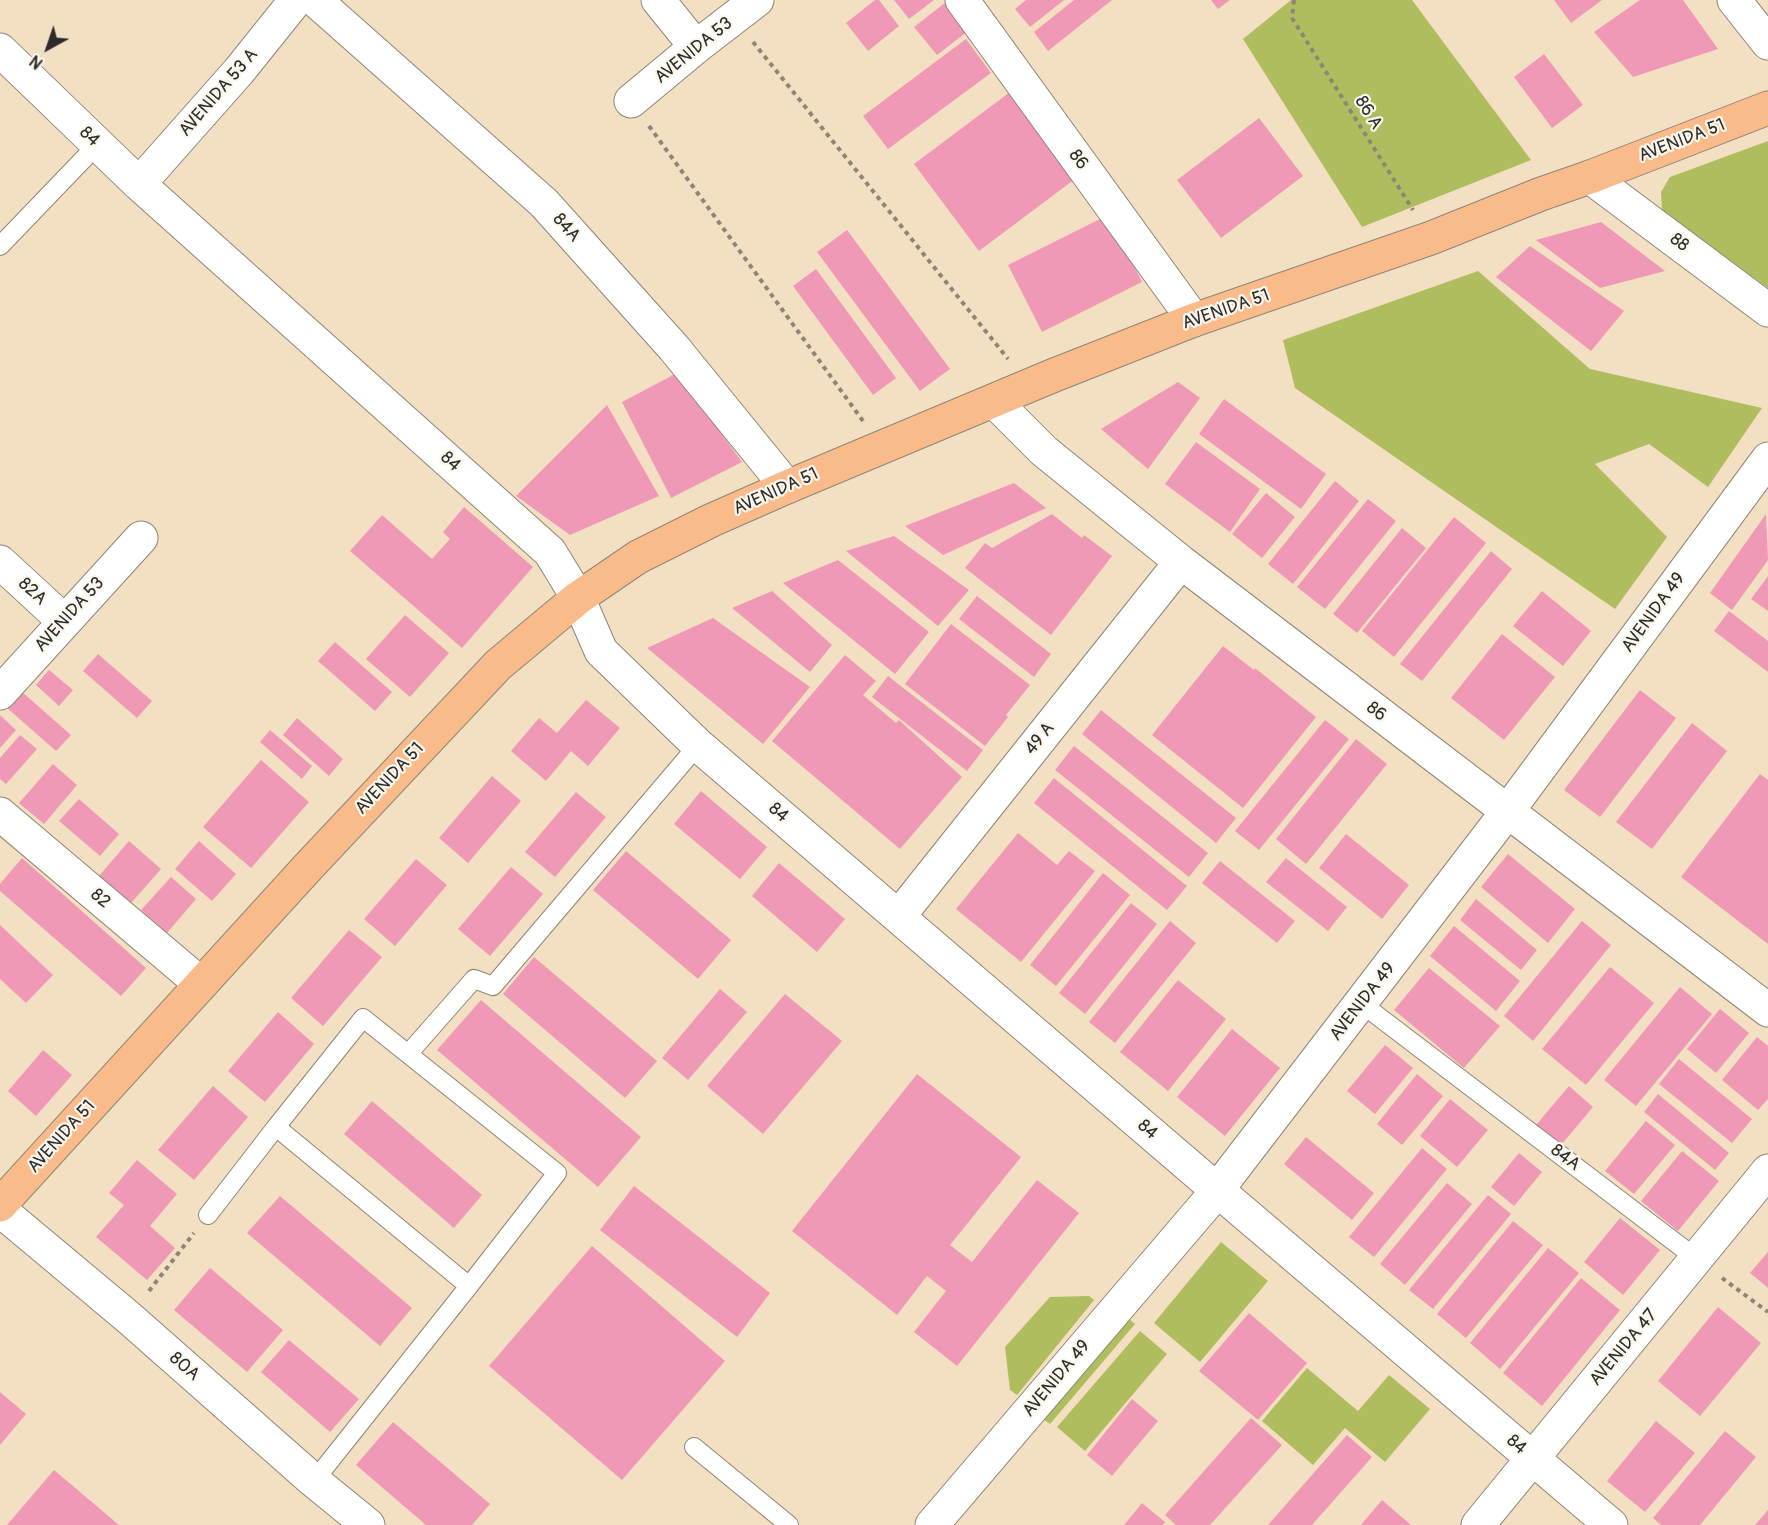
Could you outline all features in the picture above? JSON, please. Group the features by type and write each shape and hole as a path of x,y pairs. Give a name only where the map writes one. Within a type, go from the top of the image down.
{"main road":[{"name":"AVENIDA 51","path":"0,1205 498,664 578,598 638,557 712,520 881,446 1194,320 1431,238 1768,108"}],"street":[{"name":"AVENIDA 53 A","path":"139,184 239,71 296,0"},
{"name":"84A","path":"315,0 544,203 674,348 787,487"},
{"path":"658,0 696,47"},
{"name":"86","path":"962,0 1194,320"},
{"path":"1734,0 1768,43"},
{"name":"AVENIDA 53","path":"632,101 745,9"},
{"name":"84","path":"0,50 139,184 550,552 578,598 601,651 698,745 1611,1525"},
{"name":"88","path":"1590,177 1768,310"},
{"name":"86","path":"994,401 1044,451 1181,562 1768,1010"},
{"name":"AVENIDA 49","path":"932,1525 1207,1203 1507,813 1768,459"},
{"name":"AVENIDA 53","path":"0,693 141,538"},
{"name":"82A","path":"0,562 64,621"},
{"name":"49 A","path":"898,916 1181,562"},
{"name":"82","path":"0,814 201,984"},
{"name":"AVENIDA 47","path":"1478,1525 1768,1171"},
{"name":"80A","path":"0,1210 128,1317 314,1481 368,1525"}],"lane":[{"path":"0,246 97,145"},
{"path":"408,1054 474,979 493,986 698,745"},
{"name":"84A","path":"1362,1004 1697,1259"},
{"path":"208,1215 363,1017 557,1173 314,1481"},
{"path":"276,1127 469,1286"},
{"path":"694,1447 789,1525"}],"path":[{"name":"86 A","path":"1294,0 1292,18 1431,238"},
{"path":"745,9 1030,386"},
{"path":"632,101 881,446"},
{"path":"128,1317 208,1215"},
{"path":"1697,1259 1768,1312"}],"green space":[{"path":"1291,0 1412,0 1531,160 1362,227 1243,39"},
{"path":"1768,141 1768,288 1662,210 1661,192 1670,177"},
{"path":"1478,271 1590,369 1762,408 1708,487 1649,444 1595,464 1667,537 1615,609 1295,388 1283,340"},
{"path":"1221,1242 1268,1281 1200,1362 1154,1323"},
{"path":"1089,1296 1094,1300 1017,1395 1010,1390 1005,1347 1050,1297"},
{"path":"1129,1319 1135,1324 1050,1424 1043,1419"},
{"path":"1140,1331 1167,1354 1085,1451 1057,1427"},
{"path":"1307,1368 1358,1411 1389,1375 1430,1409 1385,1462 1345,1428 1313,1465 1262,1421"}],"building":[{"path":"875,0 879,0 899,26 868,51 846,23"},
{"path":"894,0 934,0 909,19"},
{"path":"1026,0 1064,0 1030,27 1015,9"},
{"path":"1074,0 1112,0 1048,51 1034,32"},
{"path":"1211,0 1230,0 1218,9"},
{"path":"1554,0 1602,0 1571,23"},
{"path":"1640,0 1683,0 1718,49 1633,77 1594,32"},
{"path":"946,2 968,31 937,55 914,27"},
{"path":"966,39 991,73 888,149 863,116"},
{"path":"1544,54 1583,105 1552,128 1514,77"},
{"path":"1010,92 1075,179 979,251 914,164"},
{"path":"1259,118 1303,176 1221,238 1177,180"},
{"path":"1108,215 1142,282 1042,332 1008,265"},
{"path":"1601,222 1665,271 1600,288 1536,240"},
{"path":"847,230 950,369 920,391 817,252"},
{"path":"1530,246 1624,311 1591,351 1496,277"},
{"path":"816,269 896,378 873,395 793,286"},
{"path":"677,373 742,462 671,498 622,402"},
{"path":"1178,382 1200,398 1148,469 1101,429"},
{"path":"1224,399 1326,474 1301,509 1199,434"},
{"path":"607,405 659,496 570,535 516,496"},
{"path":"1196,442 1260,489 1230,532 1165,484"},
{"path":"1335,481 1359,501 1293,584 1268,564"},
{"path":"1014,483 1046,508 943,555 905,526"},
{"path":"1266,493 1295,517 1262,558 1232,534"},
{"path":"1368,499 1396,521 1325,609 1297,587"},
{"path":"464,507 533,567 462,648 350,551 382,515 432,559 450,539 443,532"},
{"path":"1052,514 1082,538 1084,535 1112,556 1051,635 965,568 985,543 992,548"},
{"path":"1766,514 1768,560 1732,610 1710,593"},
{"path":"1454,517 1486,543 1394,657 1362,631"},
{"path":"1402,528 1426,548 1357,633 1333,614"},
{"path":"894,536 969,590 938,626 846,551"},
{"path":"1491,551 1512,569 1422,681 1400,664"},
{"path":"838,560 929,632 895,674 783,583"},
{"path":"1768,576 1768,611 1751,599"},
{"path":"772,591 832,645 810,672 732,608"},
{"path":"1542,591 1591,631 1563,666 1513,626"},
{"path":"977,596 1051,654 1034,677 959,619"},
{"path":"1729,611 1768,641 1768,672 1714,631"},
{"path":"405,615 449,653 410,697 366,659"},
{"path":"713,618 810,687 763,744 647,648"},
{"path":"951,624 1030,685 985,746 905,684"},
{"path":"1502,634 1555,677 1504,740 1451,698"},
{"path":"335,642 392,692 375,711 318,661"},
{"path":"1223,646 1254,670 1255,668 1316,717 1243,808 1152,735"},
{"path":"98,654 152,701 137,718 83,671"},
{"path":"845,655 876,681 863,695 896,723 899,720 962,777 900,849 772,741"},
{"path":"49,670 73,690 59,706 36,685"},
{"path":"888,676 983,750 967,771 872,697"},
{"path":"1640,690 1676,718 1600,817 1564,790"},
{"path":"21,691 71,735 56,751 6,707"},
{"path":"586,700 620,728 588,766 571,751 546,781 511,751 539,718 557,733"},
{"path":"1101,710 1236,818 1216,843 1082,734"},
{"path":"0,715 16,730 0,748"},
{"path":"297,718 343,759 329,776 283,735"},
{"path":"1325,720 1349,739 1259,850 1235,831"},
{"path":"1692,723 1727,751 1652,849 1616,822"},
{"path":"270,730 312,766 302,779 260,742"},
{"path":"20,735 37,749 6,784 0,779 0,758"},
{"path":"1356,739 1387,764 1306,864 1276,839"},
{"path":"1074,746 1208,853 1189,877 1055,770"},
{"path":"261,760 309,802 251,868 203,827"},
{"path":"53,764 77,785 44,824 19,803"},
{"path":"1760,774 1768,780 1768,944 1681,877"},
{"path":"492,776 521,801 468,863 439,838"},
{"path":"1054,778 1187,886 1167,910 1034,803"},
{"path":"701,791 767,847 740,879 674,824"},
{"path":"576,792 606,817 555,877 525,852"},
{"path":"79,799 119,834 100,856 59,821"},
{"path":"1018,833 1057,865 1069,851 1095,871 1021,962 956,909"},
{"path":"1346,834 1409,885 1382,919 1319,868"},
{"path":"129,841 161,869 131,903 99,876"},
{"path":"199,841 236,874 212,901 175,869"},
{"path":"626,851 731,940 698,979 593,890"},
{"path":"1508,854 1575,909 1548,943 1481,887"},
{"path":"22,858 146,968 121,996 0,891 0,884"},
{"path":"1286,858 1347,907 1328,931 1266,882"},
{"path":"416,859 447,885 395,946 364,919"},
{"path":"1220,861 1295,921 1277,943 1202,883"},
{"path":"779,863 845,919 817,952 752,896"},
{"path":"511,867 543,894 490,956 458,929"},
{"path":"1103,873 1130,895 1056,986 1030,965"},
{"path":"171,877 196,899 167,933 141,910"},
{"path":"1476,899 1537,950 1521,970 1460,920"},
{"path":"1131,903 1157,924 1085,1014 1059,993"},
{"path":"1170,921 1196,943 1115,1043 1089,1022"},
{"path":"1582,921 1611,945 1533,1041 1504,1016"},
{"path":"0,925 53,975 26,1003 0,979"},
{"path":"1454,926 1520,981 1496,1011 1430,956"},
{"path":"349,930 382,957 323,1026 291,998"},
{"path":"534,957 657,1061 625,1098 503,994"},
{"path":"1610,967 1654,1003 1586,1085 1542,1049"},
{"path":"1429,968 1500,1026 1464,1068 1394,1010"},
{"path":"1178,980 1226,1019 1168,1091 1120,1052"},
{"path":"1680,987 1712,1014 1636,1106 1604,1080"},
{"path":"720,989 747,1012 688,1080 662,1058"},
{"path":"785,994 842,1041 763,1134 707,1086"},
{"path":"481,1000 641,1137 598,1187 437,1050"},
{"path":"1720,1009 1749,1033 1716,1073 1687,1049"},
{"path":"278,1012 314,1044 265,1102 228,1071"},
{"path":"1232,1029 1280,1068 1225,1136 1177,1097"},
{"path":"1757,1037 1768,1046 1768,1099 1758,1110 1722,1080"},
{"path":"1385,1045 1413,1068 1375,1114 1347,1091"},
{"path":"43,1050 72,1075 36,1116 8,1091"},
{"path":"1679,1059 1752,1119 1732,1143 1659,1084"},
{"path":"917,1074 1021,1157 950,1245 972,1262 1037,1180 1079,1213 957,1366 914,1332 946,1291 927,1276 897,1315 792,1231"},
{"path":"1417,1074 1443,1096 1402,1145 1377,1124"},
{"path":"213,1086 248,1117 194,1180 158,1150"},
{"path":"1569,1086 1593,1107 1561,1145 1536,1125"},
{"path":"1658,1094 1729,1153 1715,1170 1644,1112"},
{"path":"1450,1099 1488,1130 1457,1167 1420,1136"},
{"path":"372,1101 482,1195 454,1228 344,1134"},
{"path":"1646,1121 1675,1145 1634,1194 1605,1171"},
{"path":"1306,1137 1374,1193 1352,1220 1284,1164"},
{"path":"1422,1148 1447,1169 1374,1257 1349,1237"},
{"path":"1682,1151 1719,1181 1678,1231 1641,1201"},
{"path":"1519,1153 1542,1172 1514,1206 1491,1187"},
{"path":"137,1160 177,1194 150,1226 175,1248 147,1280 96,1237 124,1205 109,1193"},
{"path":"1447,1183 1472,1204 1405,1285 1380,1264"},
{"path":"634,1186 770,1293 737,1337 600,1230"},
{"path":"1488,1195 1511,1214 1433,1309 1409,1290"},
{"path":"280,1196 412,1308 380,1346 247,1233"},
{"path":"1620,1218 1660,1250 1623,1295 1584,1262"},
{"path":"1513,1221 1543,1245 1466,1338 1437,1314"},
{"path":"592,1246 725,1361 622,1480 489,1366"},
{"path":"1548,1248 1579,1273 1500,1369 1470,1343"},
{"path":"1768,1252 1768,1288 1750,1273"},
{"path":"210,1268 283,1330 247,1372 174,1310"},
{"path":"1581,1278 1620,1310 1542,1406 1503,1373"},
{"path":"1718,1307 1761,1343 1700,1416 1658,1381"},
{"path":"1249,1313 1307,1363 1258,1420 1199,1371"},
{"path":"289,1340 359,1399 330,1432 261,1372"},
{"path":"0,1392 26,1414 0,1445"},
{"path":"1132,1399 1158,1421 1112,1476 1087,1455"},
{"path":"1251,1418 1282,1445 1210,1525 1176,1525 1165,1515"},
{"path":"1656,1421 1695,1453 1645,1512 1607,1481"},
{"path":"393,1422 490,1504 472,1525 426,1525 356,1465"},
{"path":"1725,1431 1756,1457 1700,1525 1661,1525 1653,1518"},
{"path":"1347,1435 1372,1457 1312,1525 1268,1525"},
{"path":"54,1470 119,1525 7,1525"},
{"path":"1382,1500 1411,1525 1361,1525"},
{"path":"1142,1503 1165,1522 1163,1525 1124,1525"},
{"path":"1768,1510 1768,1525 1755,1525"}]}
